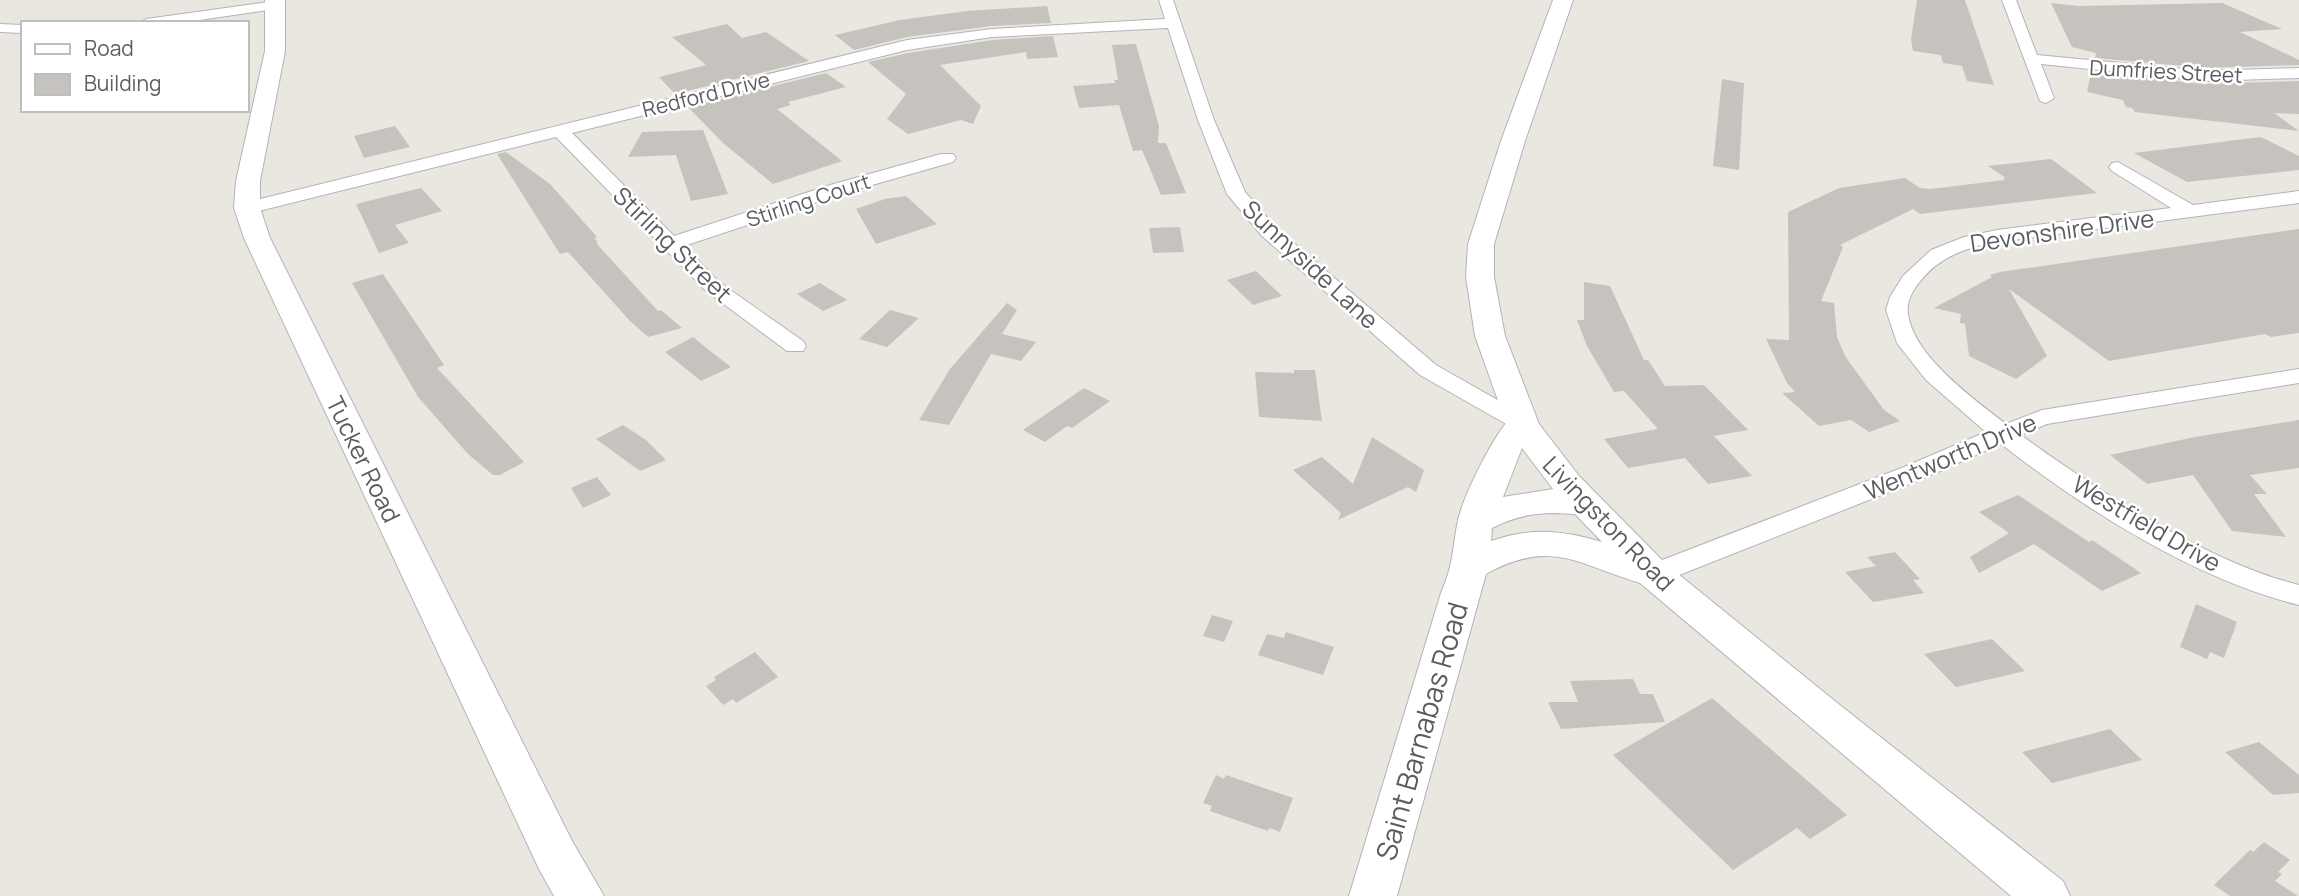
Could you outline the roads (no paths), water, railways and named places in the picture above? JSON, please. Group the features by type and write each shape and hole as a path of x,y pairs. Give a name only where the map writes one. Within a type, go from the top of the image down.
{"main road":[{"name":"Livingston Road","path":"1563,0 1513,141 1481,244 1480,276 1490,336 1523,424 1546,459 1584,503 1654,574 2046,896"},
{"name":"Tucker Road","path":"276,2 275,51 248,181 247,208 257,238 555,854 580,896"},
{"path":"1523,424 1507,444 1477,546 1567,543 1654,574"},
{"name":"Saint Barnabas Road","path":"1373,896 1460,593 1477,546 1492,542 1505,528 1584,503"}],"street":[{"name":"Sunnyside Lane","path":"1166,0 1172,23 1233,187 1256,219 1428,370 1523,424"},
{"path":"2009,0 2046,98"},
{"path":"158,21 276,2"},
{"name":"Redford Drive","path":"247,208 919,43 992,33 1172,23"},
{"path":"0,28 21,29"},
{"name":"Dumfries Street","path":"2033,59 2204,76 2299,73"},
{"name":"Stirling Street","path":"560,131 721,294 795,346"},
{"name":"Stirling Court","path":"669,244 837,189 947,158"},
{"path":"2118,167 2189,211"},
{"name":"Devonshire Drive","path":"2003,433 1950,391 1908,344 1897,314 1900,299 1917,270 1950,246 1979,239 2299,197"},
{"name":"Wentworth Drive","path":"1654,574 1913,473 2032,420 2299,376"},
{"name":"Westfield Drive","path":"2003,433 2176,545 2231,572 2299,595"}]}
